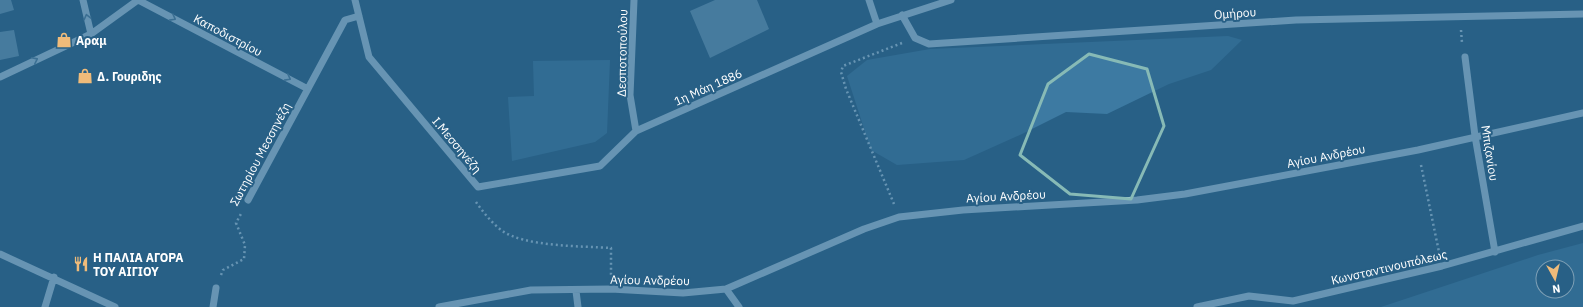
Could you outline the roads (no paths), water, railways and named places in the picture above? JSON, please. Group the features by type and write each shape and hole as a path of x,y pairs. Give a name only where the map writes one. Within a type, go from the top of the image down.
{"street":[{"path":"83,0 91,34"},
{"path":"0,77 91,34 138,0"},
{"name":"Καποδιστρίου","path":"138,0 308,89"},
{"name":"Ι.Μεσσηνέζη","path":"355,0 369,57 478,187"},
{"name":"Δεσποτοπούλου","path":"634,0 630,95 636,131"},
{"path":"869,0 877,24"},
{"name":"1η Μάη 1886","path":"478,187 600,166 636,131 877,24 951,0"},
{"name":"Ομήρου","path":"902,15 915,38 929,44 1296,20 1583,14"},
{"name":"Σωτηρίου Μεσσηνέζη","path":"248,200 345,20 359,16"},
{"name":"Μπιζανίου","path":"1465,58 1495,252"},
{"name":"Αγίου Ανδρέου","path":"439,307 459,305 531,290 576,291 611,289 683,293 726,288 864,230 899,217 963,210 1137,200 1178,195 1418,150 1583,113"},
{"name":"Κωνσταντινουπόλεως","path":"1197,307 1249,296 1293,301 1442,266 1583,226"},
{"path":"0,254 54,277 115,307"},
{"path":"46,307 54,277"},
{"path":"213,307 216,288"},
{"path":"726,288 739,307"},
{"path":"576,291 578,307"}],"place":[{"name":"Αραμ","path":"64,40"},
{"name":"Δ. Γουριδης","path":"85,76"},
{"name":"Η ΠΑΛΙΑ ΑΓΟΡΑ ΤΟΥ ΑΙΓΙΟΥ","path":"81,264"}]}
